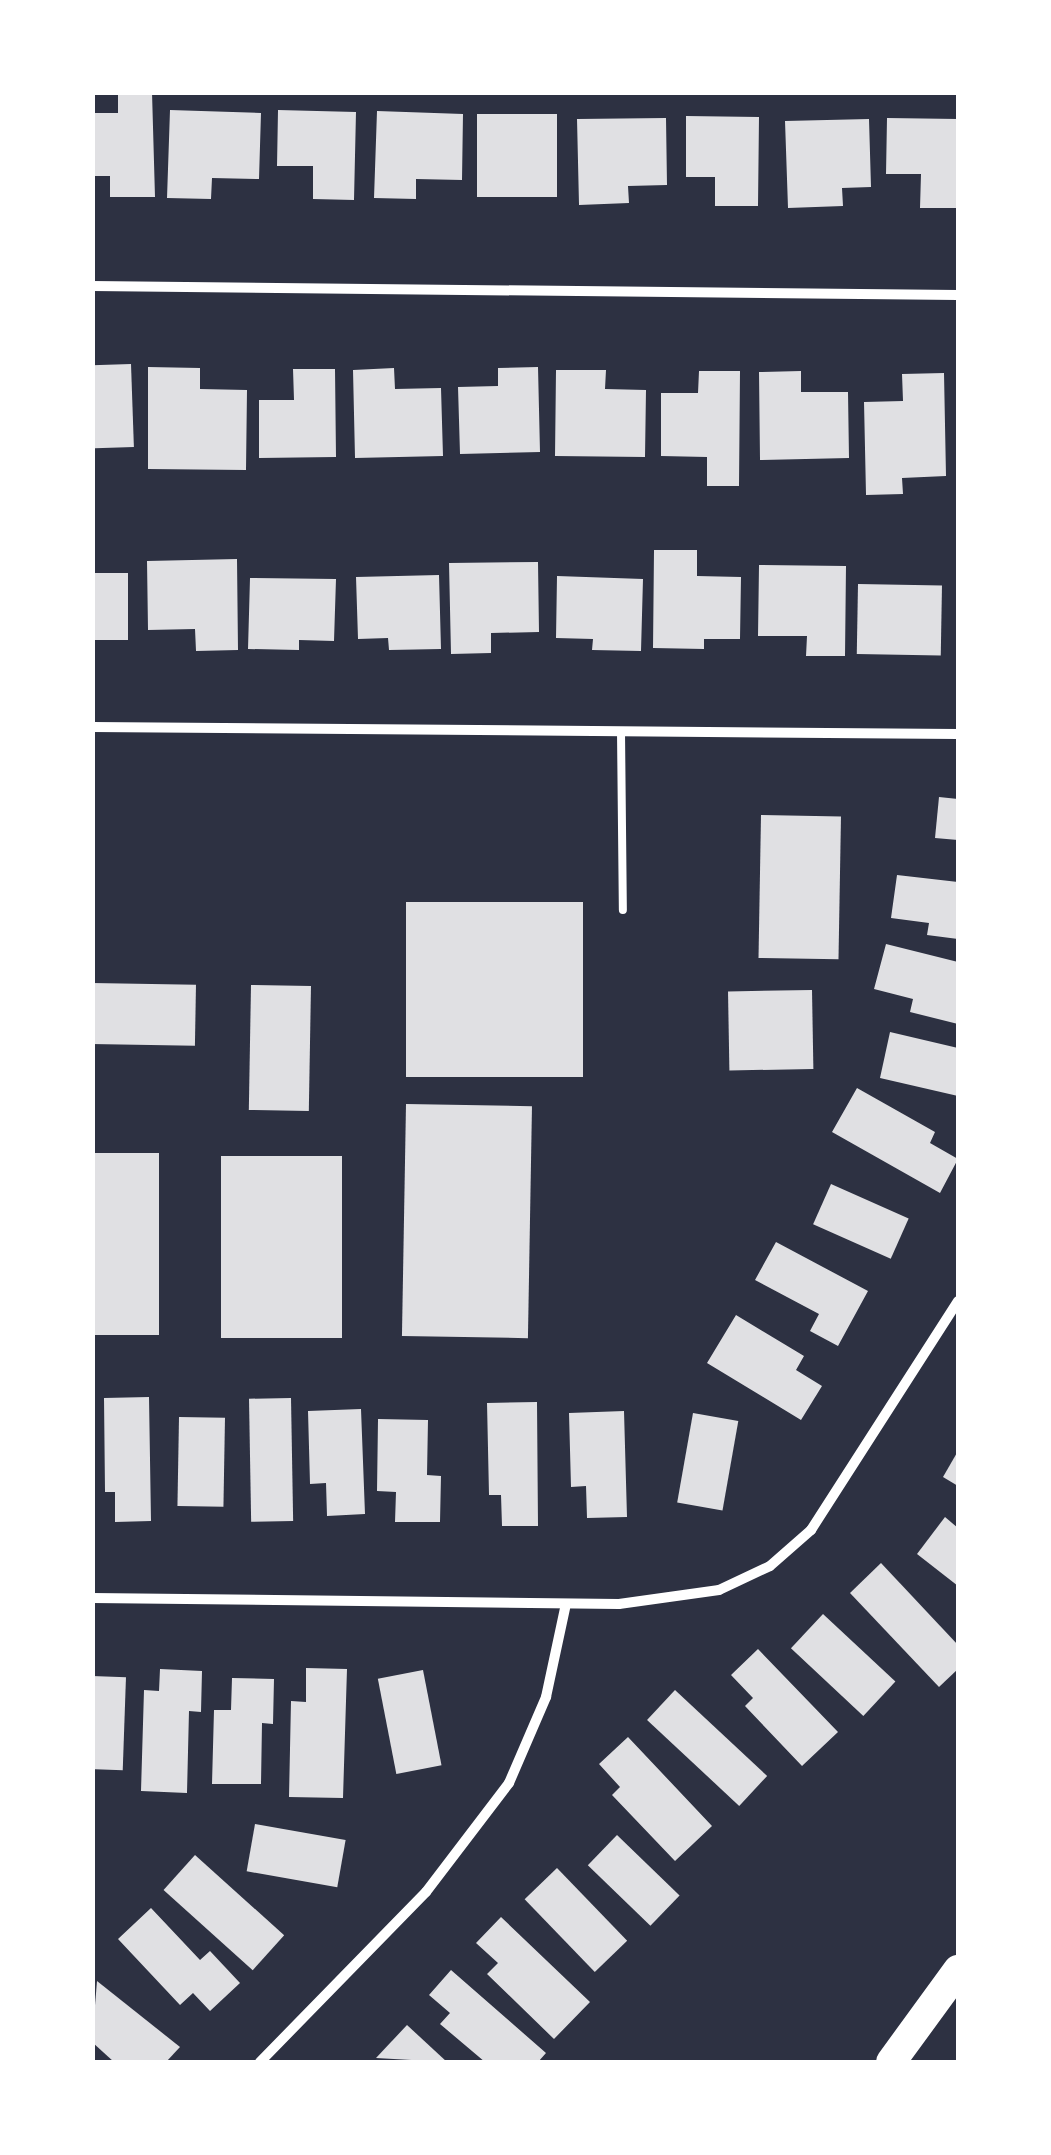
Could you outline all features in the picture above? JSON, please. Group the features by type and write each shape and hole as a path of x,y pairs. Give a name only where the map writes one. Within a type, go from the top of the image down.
{"highway":[{"path":"891,2062 958,1970"}],"street":[{"path":"92,286 958,295"},
{"path":"92,727 958,734"},
{"path":"92,1598 566,1604 673,1600 718,1590 770,1566 811,1530 840,1492 958,1300"},
{"path":"260,2062 426,1892 510,1783 546,1697 566,1604"}],"lane":[{"path":"621,732 623,910"}],"building":[{"path":"118,92 152,92 155,197 110,197 110,176 92,176 92,113 118,113"},
{"path":"170,110 261,113 259,179 212,178 211,199 167,198"},
{"path":"278,110 356,112 354,200 313,199 313,166 277,166"},
{"path":"377,111 463,114 462,180 416,179 416,199 374,198"},
{"path":"477,114 557,114 557,197 477,197"},
{"path":"686,116 759,117 758,206 715,206 715,177 686,177"},
{"path":"666,118 667,185 628,186 629,203 579,205 577,119"},
{"path":"887,118 958,119 958,208 920,208 921,174 886,174"},
{"path":"869,119 871,187 842,188 843,206 788,208 785,121"},
{"path":"131,364 134,447 95,448 92,365"},
{"path":"148,367 200,368 200,389 247,390 246,470 148,469"},
{"path":"538,367 540,452 460,454 458,387 498,386 498,368"},
{"path":"394,368 395,389 441,388 443,456 355,458 353,370"},
{"path":"293,369 335,369 336,457 259,458 259,400 294,400"},
{"path":"556,370 606,370 605,389 646,390 645,457 555,456"},
{"path":"699,371 740,371 739,486 707,486 707,457 661,456 661,393 698,393"},
{"path":"801,371 801,392 848,392 849,458 760,460 759,372"},
{"path":"944,373 946,476 902,478 903,494 866,495 864,402 903,401 902,374"},
{"path":"654,550 697,550 697,576 741,577 740,639 704,639 704,649 653,648"},
{"path":"237,559 238,650 196,651 195,629 148,630 147,561"},
{"path":"538,562 539,632 491,633 491,653 451,654 449,563"},
{"path":"759,565 846,566 845,656 806,656 807,636 758,636"},
{"path":"92,573 128,573 128,640 92,640"},
{"path":"439,575 441,649 389,650 388,638 358,639 356,577"},
{"path":"557,576 643,579 641,651 592,650 593,639 556,638"},
{"path":"250,578 336,579 334,641 299,640 299,650 248,649"},
{"path":"858,584 942,585 941,655 857,654"},
{"path":"939,797 958,799 958,840 935,838"},
{"path":"761,815 841,816 838,959 759,958"},
{"path":"897,875 958,882 958,939 927,935 929,923 891,918"},
{"path":"406,902 583,902 583,1077 406,1077"},
{"path":"886,944 958,962 958,1024 910,1012 913,999 874,989"},
{"path":"92,983 196,985 195,1046 92,1044"},
{"path":"251,985 311,986 309,1111 249,1110"},
{"path":"812,990 813,1069 729,1070 728,991"},
{"path":"890,1032 958,1048 958,1096 880,1078"},
{"path":"857,1088 935,1132 930,1143 958,1159 940,1193 832,1132"},
{"path":"406,1104 532,1106 528,1338 402,1336"},
{"path":"92,1153 159,1153 159,1335 92,1335"},
{"path":"221,1156 342,1156 342,1338 221,1338"},
{"path":"831,1184 909,1219 891,1259 813,1224"},
{"path":"776,1242 868,1291 838,1346 810,1331 819,1314 755,1280"},
{"path":"736,1315 804,1356 796,1370 822,1386 801,1420 707,1363"},
{"path":"149,1397 151,1521 115,1522 115,1492 105,1492 104,1398"},
{"path":"291,1398 293,1521 251,1522 249,1399"},
{"path":"537,1402 538,1526 502,1526 501,1495 489,1495 487,1403"},
{"path":"361,1409 365,1514 327,1516 326,1483 310,1484 308,1411"},
{"path":"624,1411 627,1517 587,1518 586,1486 571,1487 569,1413"},
{"path":"693,1413 738,1421 722,1511 677,1503"},
{"path":"179,1417 225,1418 223,1507 177,1506"},
{"path":"378,1419 428,1420 427,1475 441,1476 440,1522 395,1522 396,1492 377,1491"},
{"path":"958,1451 958,1486 943,1477"},
{"path":"945,1517 958,1528 958,1586 917,1554"},
{"path":"881,1563 958,1645 958,1669 939,1687 850,1593"},
{"path":"823,1614 895,1682 863,1716 791,1648"},
{"path":"758,1649 838,1732 802,1766 745,1706 753,1698 731,1675"},
{"path":"306,1668 347,1669 343,1798 289,1797 291,1701 306,1702"},
{"path":"160,1669 202,1671 201,1712 189,1711 187,1793 141,1791 144,1690 159,1691"},
{"path":"423,1670 442,1765 396,1774 378,1679"},
{"path":"92,1676 126,1677 123,1770 92,1769"},
{"path":"232,1678 274,1679 273,1724 262,1723 261,1784 212,1784 214,1710 231,1710"},
{"path":"675,1690 767,1776 739,1806 647,1720"},
{"path":"628,1737 712,1826 675,1861 612,1795 620,1787 599,1764"},
{"path":"255,1824 346,1840 337,1887 247,1871"},
{"path":"617,1835 680,1895 650,1926 588,1865"},
{"path":"195,1855 284,1935 253,1970 164,1890"},
{"path":"557,1868 627,1941 595,1972 525,1899"},
{"path":"151,1908 200,1960 210,1951 240,1983 210,2011 193,1993 180,2005 118,1939"},
{"path":"501,1917 590,2002 554,2039 487,1974 498,1963 476,1943"},
{"path":"451,1970 546,2053 538,2062 485,2062 440,2024 450,2013 429,1995"},
{"path":"97,1981 180,2047 166,2062 114,2062 92,2042"},
{"path":"407,2025 447,2062 376,2058"}]}
